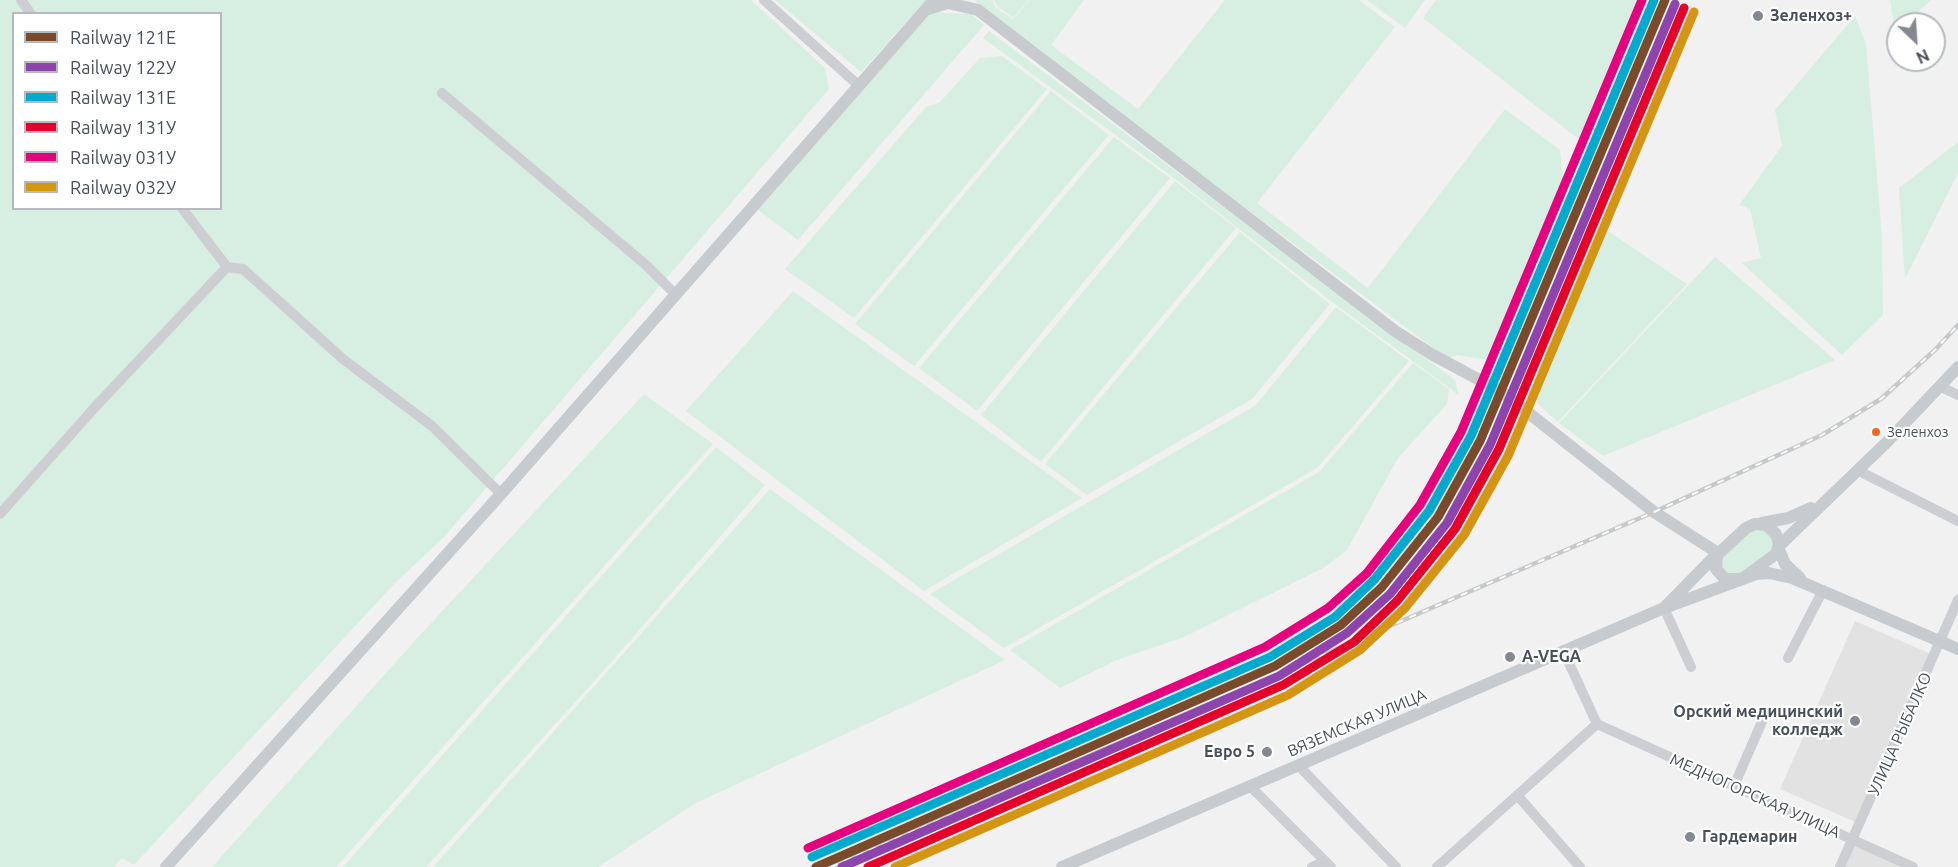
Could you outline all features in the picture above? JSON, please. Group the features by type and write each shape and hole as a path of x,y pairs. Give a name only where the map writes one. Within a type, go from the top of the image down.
{"main road":[{"path":"166,867 501,494 933,0"},
{"path":"922,14 934,6 948,3 975,5 1395,331 1433,356 1502,392 1654,512 1718,553"},
{"path":"1739,580 1771,559 1778,547 1941,387 1958,367"},
{"path":"1664,608 1746,528 1795,516 1827,498"},
{"path":"1759,524 1774,531 1782,561 1791,571 1823,590"},
{"path":"1718,553 1715,563 1720,575 1730,581 1769,573 1823,590 1958,649"},
{"name":"ВЯЗЕМСКАЯ УЛИЦА","path":"1062,867 1086,862 1563,650 1739,580"}],"street":[{"path":"764,0 858,85"},
{"path":"442,93 646,265 676,295"},
{"path":"184,210 227,267 243,269 344,359 432,426 501,494"},
{"path":"0,514 103,398 227,267"},
{"path":"1941,387 1958,395"},
{"path":"1857,470 1958,521"},
{"path":"1788,658 1823,590"},
{"name":"УЛИЦА РЫБАЛКО","path":"1840,867 1958,600"},
{"path":"1664,608 1691,667"},
{"path":"1437,867 1597,724 1563,650"},
{"path":"1734,786 1764,717"},
{"name":"МЕДНОГОРСКАЯ УЛИЦА","path":"1597,724 1913,867"},
{"path":"1299,766 1396,867"},
{"path":"1251,787 1328,864"},
{"path":"1517,795 1581,867"},
{"path":"1312,867 1328,864"}],"shaded area":[{"name":"Орский медицинский колледж","path":"1855,621 1931,654 1855,822 1780,789"},
{"path":"1854,845 1902,867 1845,867"}],"green space":[{"path":"0,0 751,0 825,68 829,89 444,537 394,584 134,865 122,858 114,867 0,867"},
{"path":"775,0 926,0 861,72"},
{"path":"975,0 992,0 996,8 1013,19 1030,0 1084,0 1051,45 1138,109 1225,0 1359,0 1395,27 1257,203 1368,288 1505,109 1560,150 1563,178 1489,360 1457,355 1447,358 1162,146 979,7"},
{"path":"994,0 1029,0 1013,18 997,6"},
{"path":"1367,0 1425,0 1405,28"},
{"path":"1436,0 1639,0 1581,141 1423,18"},
{"path":"1890,0 1931,0 1918,12 1892,12"},
{"path":"929,12 971,14 984,25 798,240 758,210"},
{"path":"1855,16 1866,44 1882,238 1883,315 1842,355 1742,263 1761,258 1750,209 1739,205 1782,146 1775,110"},
{"path":"989,31 1455,380 1459,395 1332,302 1174,178 983,38"},
{"path":"1002,56 1047,89 854,318 785,269 926,107 939,103 980,58"},
{"path":"1051,91 1109,135 914,366 855,324"},
{"path":"1114,137 1170,178 977,411 919,368"},
{"path":"1958,142 1958,173 1905,279 1899,188"},
{"path":"1175,181 1236,228 1041,462 981,415"},
{"path":"1587,217 1687,284 1558,422 1537,403 1535,386 1544,351 1587,228"},
{"path":"1240,232 1330,304 1252,399 1087,495 1045,464"},
{"path":"1715,257 1835,360 1603,456 1559,423"},
{"path":"793,291 1082,498 924,591 686,411"},
{"path":"1336,307 1409,361 1317,468 1004,648 930,594 1256,405"},
{"path":"1413,363 1449,389 1447,404 1398,458 1347,550 1325,567 1184,637 1117,660 1060,688 1010,650 1319,472"},
{"path":"644,394 713,444 336,867 212,867 421,634"},
{"path":"716,447 765,485 615,658 426,867 343,867"},
{"path":"770,489 1005,660 696,803 598,867 433,867"},
{"path":"1753,529 1764,530 1770,534 1773,543 1769,554 1737,576 1723,572 1720,559"}],"railway":[{"path":"831,867 1654,512 1822,435 1881,399 1936,349 1958,325"}],"rail line":[{"name":"031У","path":"808,848 1265,647 1328,608 1367,573 1420,505 1461,432 1642,0"},
{"name":"131Е","path":"812,857 1270,657 1335,617 1374,580 1429,511 1471,436 1654,0"},
{"name":"121Е","path":"816,867 1275,666 1341,625 1382,587 1438,517 1480,441 1665,0"},
{"name":"122У","path":"842,867 1279,676 1347,633 1390,594 1447,523 1490,445 1675,4"},
{"name":"131У","path":"868,867 1283,685 1354,642 1397,601 1455,529 1499,449 1684,8"},
{"name":"032У","path":"895,867 1288,695 1360,650 1405,608 1464,535 1508,456 1694,12"}],"place":[{"name":"Зеленхоз+","path":"1758,16"},
{"name":"Зеленхоз","path":"1876,432"},
{"name":"A-VEGA","path":"1510,657"},
{"name":"Орский медицинский колледж","path":"1855,721"},
{"name":"Евро 5","path":"1267,752"},
{"name":"Гардемарин","path":"1690,837"}]}
